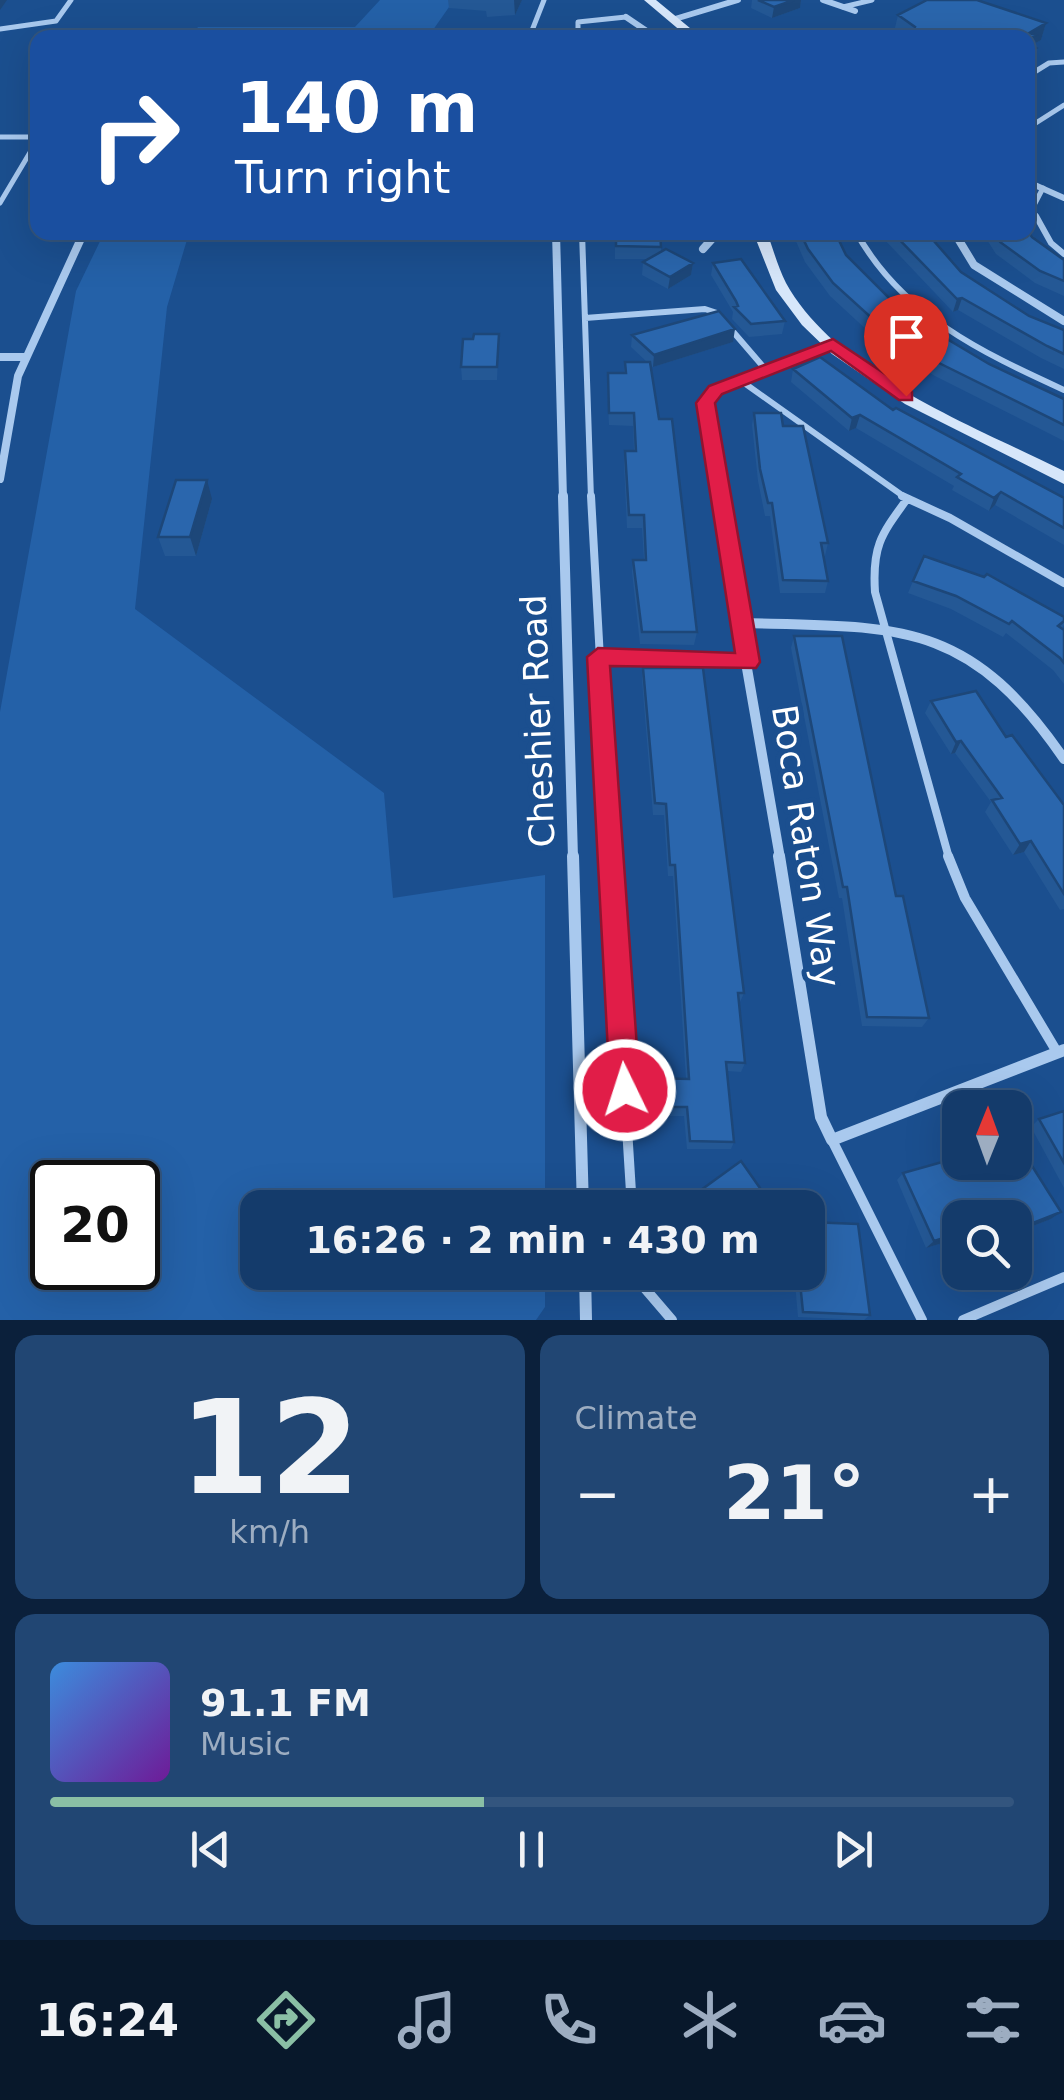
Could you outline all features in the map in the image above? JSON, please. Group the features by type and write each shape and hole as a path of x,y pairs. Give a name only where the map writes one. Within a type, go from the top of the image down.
{"street":[{"path":"648,0 687,30"},
{"path":"675,20 738,0"},
{"path":"823,0 855,11"},
{"path":"626,17 645,30"},
{"path":"1035,185 1064,198"},
{"path":"0,479 18,376 80,240"},
{"name":"Cheshier Road","path":"556,240 583,1190"},
{"path":"704,249 711,240"},
{"path":"763,240 783,290 806,320 833,344 906,396 1064,478"},
{"path":"959,240 974,266 1064,321"},
{"name":"Boca Raton Way","path":"832,1140 822,1117 742,623 716,490 706,403 716,390 833,344"},
{"path":"0,357 26,358"},
{"path":"742,623 919,634 960,651 1003,682 1026,705 1064,759"},
{"path":"832,1140 1060,1051"},
{"path":"585,1290 586,1320"}],"lane":[{"path":"0,29 56,21 71,0"},
{"path":"531,30 544,0"},
{"path":"842,6 872,0"},
{"path":"578,30 578,22 626,17"},
{"path":"1035,71 1048,63 1064,62"},
{"path":"1035,123 1064,104"},
{"path":"0,137 30,138"},
{"path":"0,203 30,152"},
{"path":"1035,203 1042,188"},
{"path":"1035,214 1051,242 1064,254"},
{"path":"582,240 598,657 631,1190"},
{"path":"859,240 903,299 980,350 1064,390"},
{"path":"585,318 705,309 717,313 766,370"},
{"path":"740,380 908,499 950,518 1064,584"},
{"path":"908,499 880,537 873,560 874,592 950,866 1000,962 1060,1051"},
{"path":"598,657 748,662"},
{"path":"832,1140 922,1320"},
{"path":"963,1320 1064,1277"},
{"path":"646,1290 672,1320"}],"shaded area":[{"path":"380,0 454,0 433,30 196,30 198,27 355,27"},
{"path":"101,240 187,240 167,307 135,609 384,793 393,898 545,875 545,1190 240,1190 240,1290 545,1290 545,1307 536,1320 0,1320 0,712 76,291"}],"building":[{"path":"758,0 794,0 774,7"},
{"path":"927,0 977,0 1046,23 1034,30 913,30 915,27 898,15"},
{"path":"1035,239 1064,260 1064,281 1040,271 1000,242"},
{"path":"616,240 661,240 661,247 616,246"},
{"path":"804,240 839,240 846,255 916,325 920,323 989,364 1064,399 1064,425 939,363 887,332 833,283"},
{"path":"900,240 933,240 961,272 1029,316 1064,330 1064,354 962,298 957,299"},
{"path":"666,249 693,263 670,277 643,262"},
{"path":"741,259 785,321 751,324 734,307 738,306 736,301 713,263"},
{"path":"719,311 735,329 654,355 632,335"},
{"path":"474,334 499,334 497,367 461,367 463,339 473,339"},
{"path":"820,357 893,410 896,408 1064,498 1064,528 1001,492 994,498 957,477 961,474 860,415 852,418 793,369"},
{"path":"625,362 650,362 659,419 672,419 697,632 642,632 633,560 646,560 644,515 629,515 625,451 636,451 634,413 609,413 608,373 626,373"},
{"path":"754,413 781,413 783,426 803,426 828,543 821,543 828,581 783,580 772,503 768,503 760,469"},
{"path":"176,480 207,480 190,537 158,537"},
{"path":"924,556 984,577 987,574 1064,617 1058,626 1064,630 1064,663 1012,621 1009,624 956,596 913,581"},
{"path":"794,636 842,636 896,896 903,896 929,1018 867,1017 847,887 843,887"},
{"path":"643,668 703,668 744,993 738,993 745,1063 726,1062 734,1142 690,1141 687,1107 652,1107 650,1078 689,1079 675,865 670,865 666,804 655,803"},
{"path":"976,691 1006,737 1012,735 1064,805 1064,894 1031,841 1020,844 992,800 1002,798 961,741 956,742 931,701"},
{"path":"1064,1111 1064,1163 1039,1119"},
{"path":"741,1161 761,1190 701,1190"},
{"path":"942,1162 942,1180 1032,1180 1032,1166 1061,1212 1032,1223 1032,1200 942,1200 942,1239 934,1241 903,1173"},
{"path":"825,1223 858,1224 870,1315 803,1312 801,1290 825,1290"}],"route":[{"path":"625,1090 598,657 748,662 712,461 706,403 716,390 833,344 906,396"}]}
